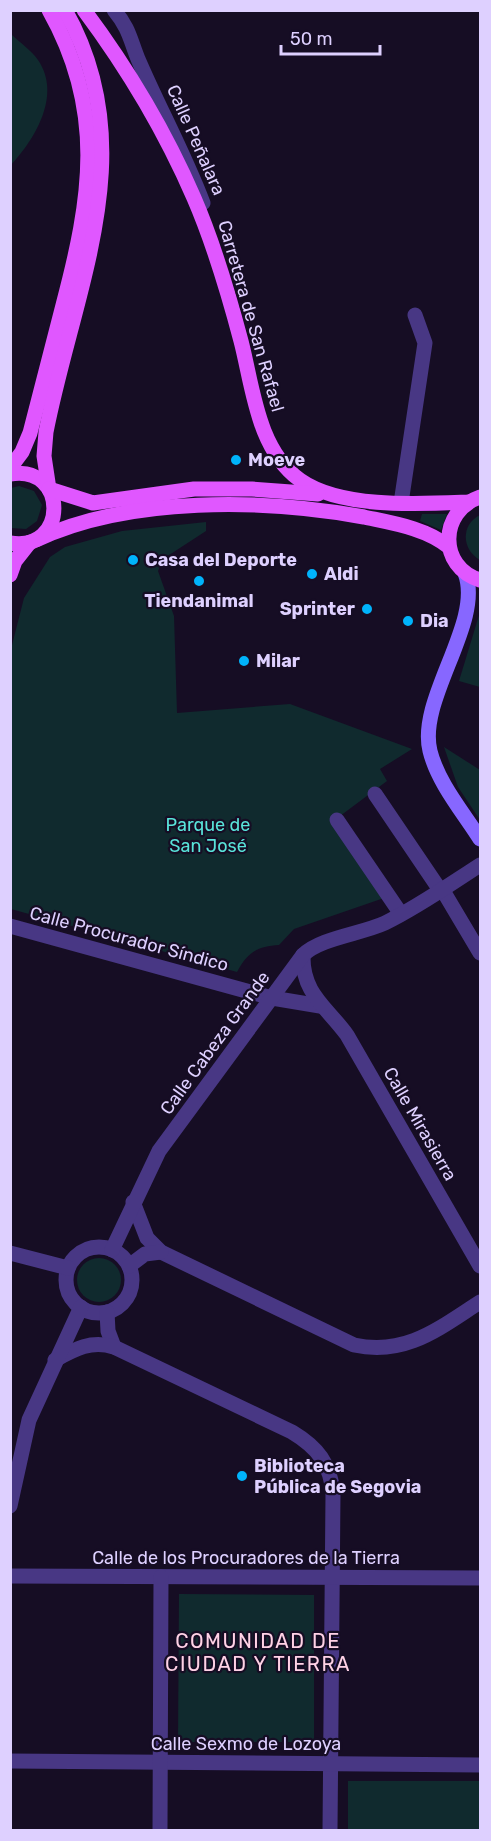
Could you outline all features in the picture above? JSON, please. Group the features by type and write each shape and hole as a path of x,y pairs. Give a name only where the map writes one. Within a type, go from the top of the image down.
{"main road":[{"path":"10,468 22,452 30,433 75,260 88,186 89,142 84,104 67,46 49,10"},
{"path":"10,575 15,561 33,541 46,531 54,517 55,504 49,489 44,456 47,429 95,233 104,164 101,119 94,82 83,48 65,10"},
{"name":"Carretera de San Rafael","path":"84,10 122,64 170,145 202,217 226,291 261,421 273,448 286,467 302,481 320,490 347,498 401,503 475,499"},
{"path":"10,474 32,475 49,489 93,503 194,489 295,491 347,498"},
{"path":"475,499 458,511 451,522 449,547 455,561 465,573 480,580"},
{"path":"10,543 33,541 74,526 121,515 197,505 241,504 306,508 385,521 424,533 449,547"}],"street":[{"name":"Calle Peñalara","path":"114,10 128,28 138,58 195,180 222,261 226,291"},
{"path":"401,503 425,343 415,315"},
{"path":"465,573 468,601"},
{"path":"480,585 468,601 432,716 429,740 433,760 444,782 480,839"},
{"path":"375,794 441,890 480,953"},
{"path":"337,820 401,914"},
{"name":"Calle Cabeza Grande","path":"112,1250 159,1151 303,955 312,948 368,930 401,914 480,865"},
{"name":"Calle Procurador Síndico","path":"10,926 272,998"},
{"name":"Calle Mirasierra","path":"303,955 305,978 320,1006 347,1035 480,1266"},
{"path":"272,998 320,1006"},
{"path":"133,1203 147,1238 160,1252 354,1345 375,1350 395,1347 419,1339 480,1302"},
{"path":"95,1247 112,1250 129,1266 131,1275 129,1294 116,1308 107,1312 89,1311 81,1307 74,1301 66,1285 68,1268 79,1254 95,1247"},
{"path":"129,1266 145,1254 160,1252"},
{"path":"10,1253 68,1268"},
{"path":"10,1506 29,1420 81,1307"},
{"path":"107,1312 108,1331 114,1347"},
{"path":"55,1360 87,1345 104,1344 114,1347 292,1432 319,1452 326,1463 332,1483 330,1830"},
{"name":"Calle de los Procuradores de la Tierra","path":"10,1576 480,1578"},
{"path":"160,1830 161,1577"},
{"name":"Calle Sexmo de Lozoya","path":"10,1761 480,1765"}],"green space":[{"path":"11,34 38,60 45,73 47,88 46,102 36,130 29,143 11,165"},
{"path":"19,486 34,491 42,505 37,521 26,529 11,528 11,488"},
{"path":"422,514 447,514 441,530 420,521"},
{"path":"480,515 480,560 474,556 467,544 466,531 474,519"},
{"name":"Parque de San José","path":"206,522 206,531 163,559 158,571 174,616 177,713 290,704 412,749 380,769 387,781 332,822 384,898 294,929 279,945 259,949 249,955 237,972 11,909 11,649 24,598 50,557 65,547 122,531"},
{"path":"480,612 480,687 459,681"},
{"path":"444,747 480,770 480,820 458,787"},
{"path":"99,1258 108,1259 115,1264 120,1271 120,1289 115,1296 108,1301 99,1302 90,1301 83,1296 78,1289 77,1280 78,1271 83,1264 90,1259"},
{"path":"179,1594 314,1595 314,1742 178,1742"},
{"path":"348,1781 480,1781 480,1830 348,1830"}],"place":[{"name":"Moeve","path":"236,460"},
{"name":"Casa del Deporte","path":"133,560"},
{"name":"Aldi","path":"312,574"},
{"name":"Tiendanimal","path":"199,581"},
{"name":"Sprinter","path":"367,609"},
{"name":"Dia","path":"408,621"},
{"name":"Milar","path":"244,661"},
{"name":"Biblioteca Pública de Segovia","path":"242,1476"}],"district":[{"name":"COMUNIDAD DE CIUDAD Y TIERRA","path":"258,1652"}]}
